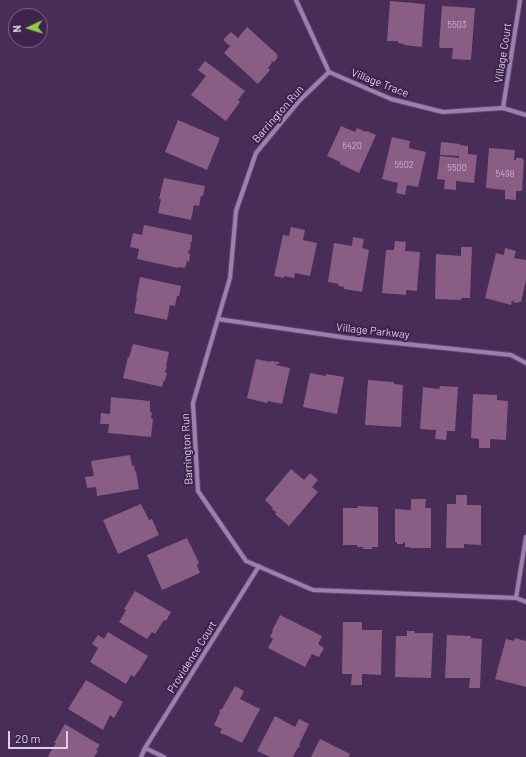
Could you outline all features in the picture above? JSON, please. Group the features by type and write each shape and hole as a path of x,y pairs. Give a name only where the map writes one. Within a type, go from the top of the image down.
{"street":[{"path":"296,0 330,72"},
{"name":"Village Court","path":"503,108 520,0"},
{"name":"Village Trace","path":"330,72 391,99 443,112 503,108 526,115"},
{"name":"Barrington Run","path":"330,72 300,101 256,152 236,211 230,278 193,403 198,491 246,560 313,590 516,598 526,602"},
{"name":"Village Parkway","path":"218,319 348,338 511,355 526,363"},
{"path":"516,598 526,537"},
{"name":"Providence Court","path":"141,757 145,748 259,566"},
{"path":"145,748 164,757"}],"building":[{"path":"390,1 425,4 422,47 404,45 398,43 398,41 387,41"},
{"path":"442,6 475,8 471,60 452,59 453,48 439,47"},
{"path":"247,27 278,55 276,56 278,57 274,62 271,62 272,63 268,68 270,70 258,84 224,53 230,46 223,40 231,32 238,38"},
{"path":"205,61 245,91 238,100 240,102 226,121 191,95 206,76 198,70"},
{"path":"178,120 220,138 207,170 165,152"},
{"path":"341,126 355,132 357,128 376,135 359,173 327,156"},
{"path":"392,137 410,141 409,148 426,152 418,187 407,185 405,195 396,193 398,183 382,179"},
{"path":"441,142 468,146 468,154 477,155 474,183 456,181 456,190 444,189 445,180 437,179 440,156 459,158 459,156 440,155"},
{"path":"489,148 515,150 514,160 516,160 516,158 523,158 522,191 516,191 516,200 505,199 505,190 486,188"},
{"path":"164,178 205,186 199,206 194,205 191,220 158,213 161,199 159,199"},
{"path":"144,225 192,235 192,242 191,241 190,250 188,253 190,254 189,262 187,261 185,268 178,268 137,259 139,249 130,247 133,233 142,235"},
{"path":"291,227 305,230 303,240 317,243 310,276 295,273 294,278 274,276 283,235 289,236"},
{"path":"353,237 364,239 362,248 369,250 362,292 344,289 344,287 338,286 339,284 328,282 334,243 352,246"},
{"path":"395,241 406,242 405,251 420,252 417,291 406,290 406,295 382,293 386,250 394,250"},
{"path":"461,247 472,247 470,298 461,298 461,300 435,299 436,254 461,256"},
{"path":"505,248 516,251 514,258 526,260 526,280 521,302 513,302 512,300 511,305 485,298 496,253 504,255"},
{"path":"140,277 181,286 175,306 170,305 167,320 134,313"},
{"path":"133,344 169,352 165,372 167,373 162,387 123,378"},
{"path":"256,359 279,362 279,364 276,365 290,368 282,404 268,401 267,403 247,398"},
{"path":"310,373 344,377 337,414 303,407"},
{"path":"368,380 394,382 394,384 403,385 401,427 365,425"},
{"path":"440,386 458,387 455,431 447,431 446,440 435,439 436,430 420,429 423,387 439,389"},
{"path":"473,394 497,395 497,400 508,401 506,440 490,439 490,448 479,448 479,439 471,438"},
{"path":"111,397 150,401 150,412 152,412 151,418 153,419 151,437 108,433 109,424 100,424 101,413 110,414"},
{"path":"130,455 132,466 134,465 135,472 136,471 139,489 97,496 96,487 87,488 85,477 94,476 91,461"},
{"path":"291,469 304,480 310,473 318,480 312,487 318,492 289,526 275,514 276,512 265,500"},
{"path":"456,495 467,495 467,505 481,505 481,545 464,544 464,548 446,548 447,504 456,504"},
{"path":"411,499 426,499 425,508 431,508 431,548 409,548 410,547 405,547 405,542 403,544 397,544 397,542 395,542 395,509 411,510"},
{"path":"141,504 149,520 152,519 159,535 118,554 103,520"},
{"path":"357,506 378,507 378,547 363,549 363,547 357,547 357,545 343,545 343,508 358,508"},
{"path":"187,538 199,563 197,565 200,573 162,590 147,555"},
{"path":"135,591 171,612 166,621 164,620 155,634 152,632 147,639 119,622 126,610 124,609"},
{"path":"280,615 322,636 318,644 324,648 319,657 312,654 305,667 268,648 273,639 270,637 272,631"},
{"path":"343,622 362,622 362,630 382,630 381,675 362,674 362,685 351,685 352,674 342,674"},
{"path":"407,631 415,631 415,633 433,633 431,678 395,677 396,636 407,636"},
{"path":"108,632 148,656 138,672 134,677 131,675 126,684 90,662 98,648 92,644 98,635 104,639"},
{"path":"447,635 471,636 471,638 482,639 480,688 469,688 470,678 445,678"},
{"path":"515,638 526,641 526,687 495,679 506,639 514,641"},
{"path":"86,680 123,702 114,718 110,715 103,730 68,709"},
{"path":"235,686 244,691 240,699 260,709 242,743 220,733 222,729 214,725 220,712 219,711 222,709"},
{"path":"275,716 295,727 299,719 309,724 299,748 298,747 293,757 270,757 257,751"},
{"path":"65,724 100,745 96,750 98,751 94,757 48,756"},
{"path":"320,739 350,754 349,757 311,757"}]}
